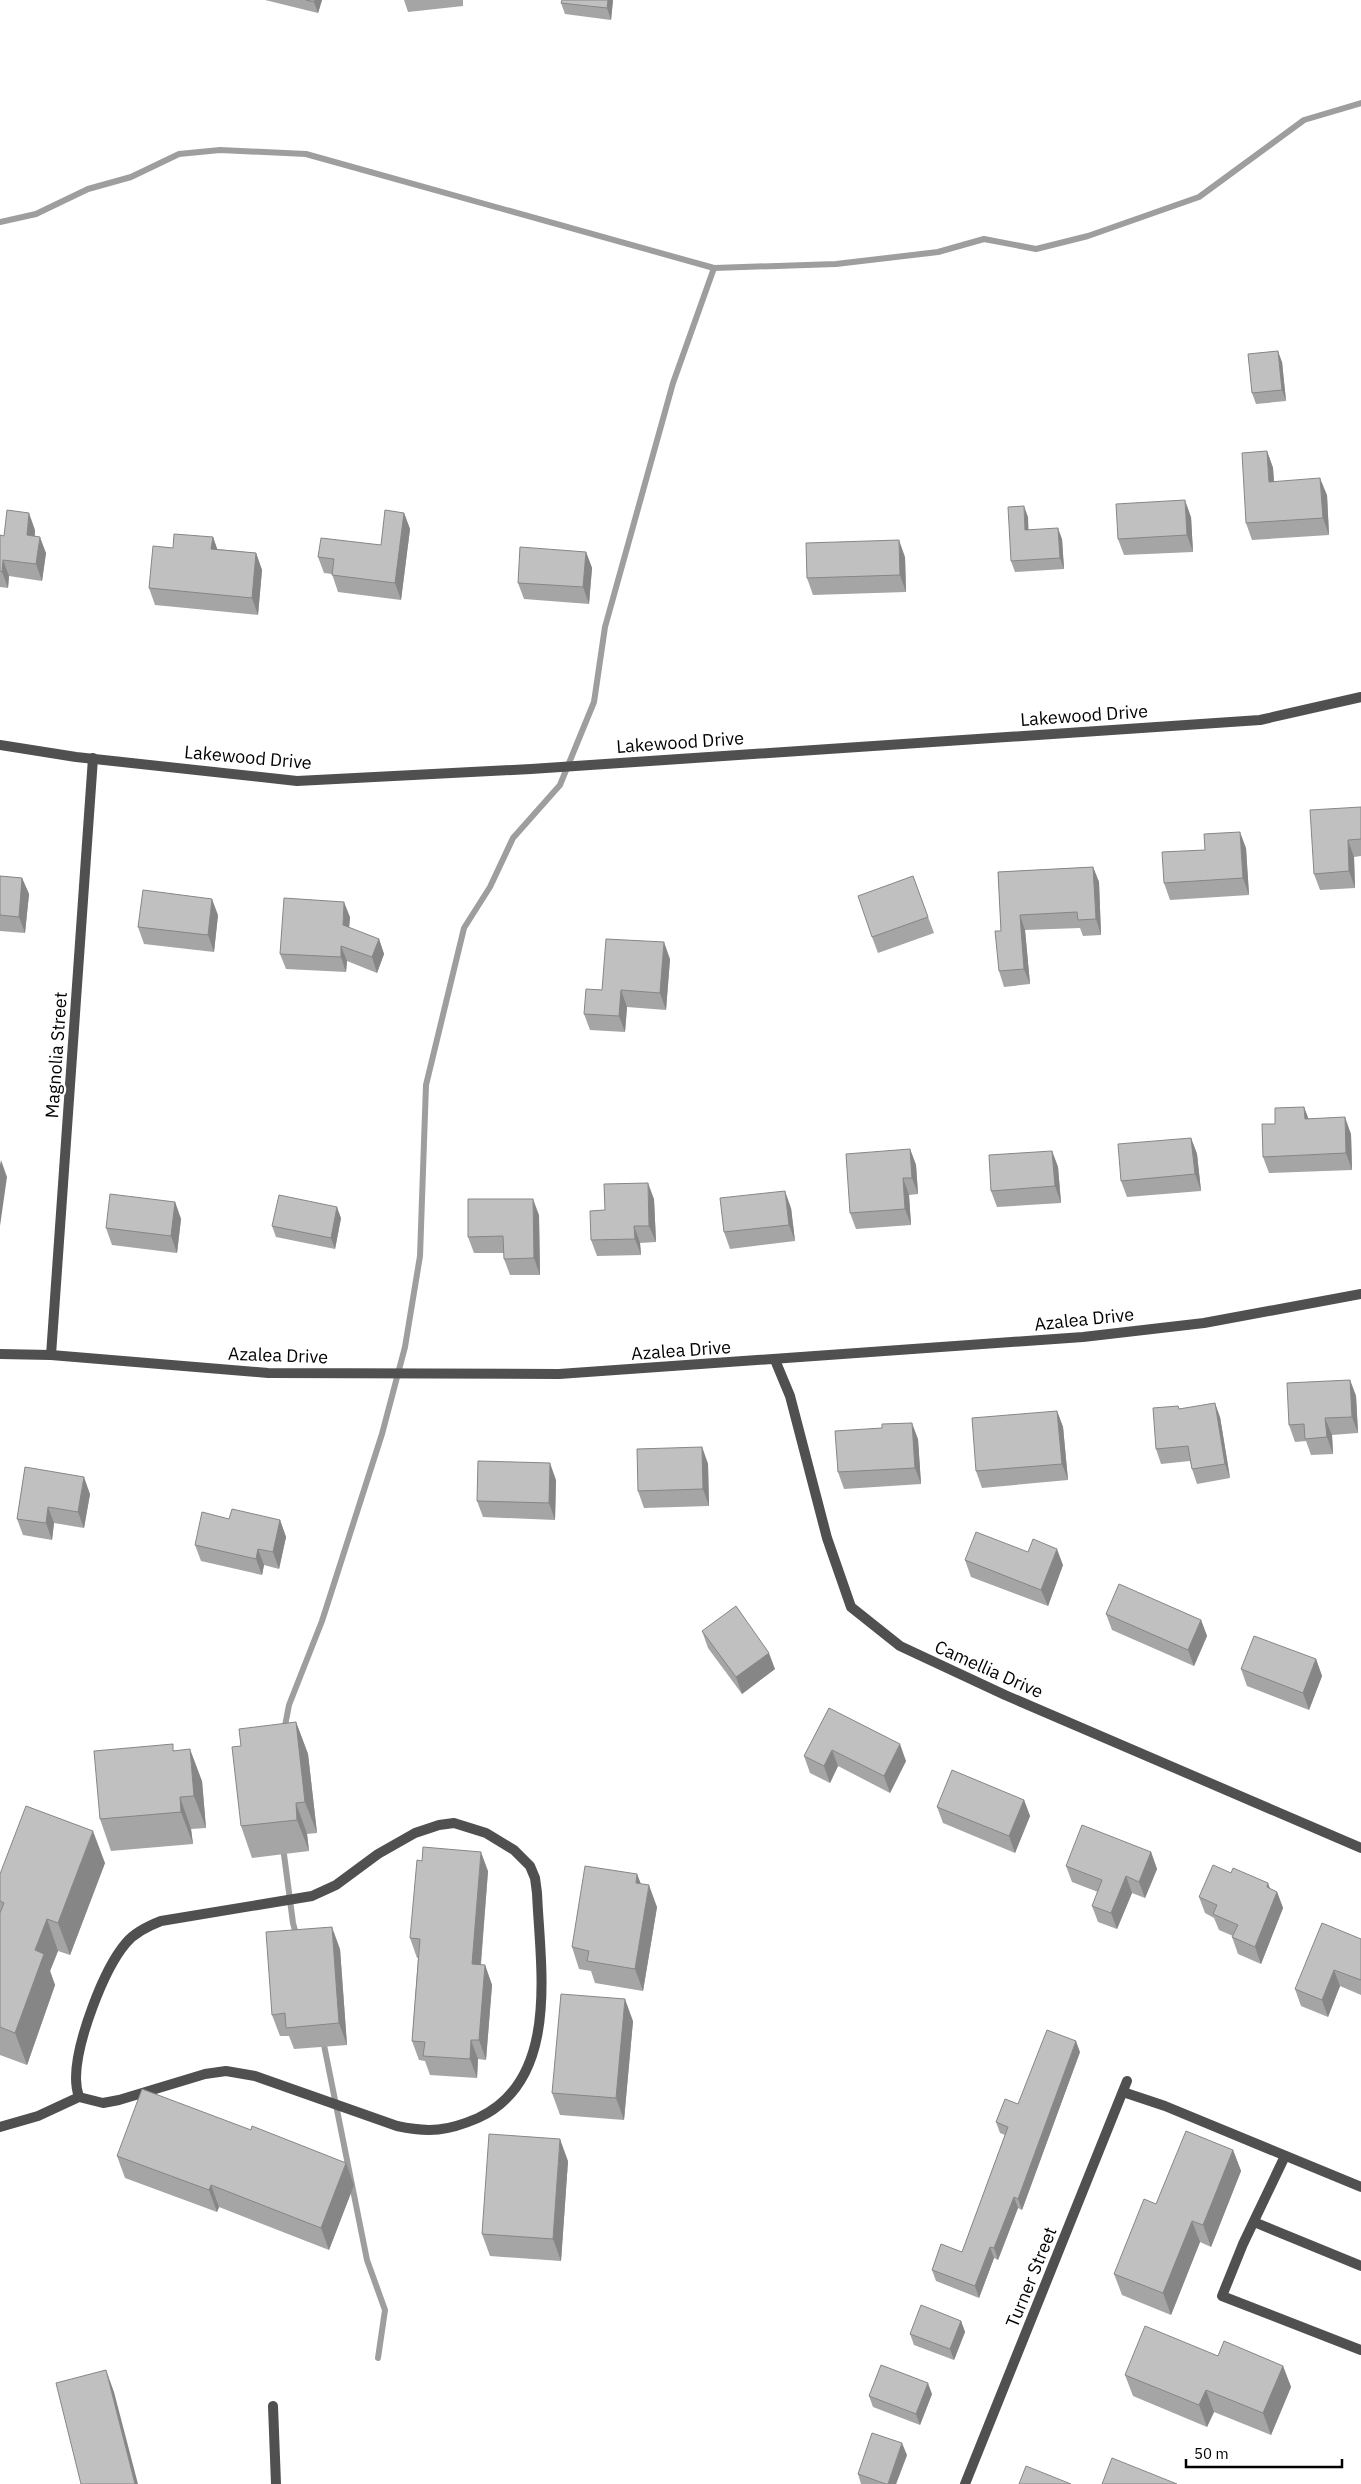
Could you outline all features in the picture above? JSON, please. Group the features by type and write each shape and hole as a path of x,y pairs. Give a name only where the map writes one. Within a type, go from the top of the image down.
{"street":[{"name":"Lakewood Drive","path":"0,745 93,758 298,781 1260,720 1361,697"},
{"name":"Magnolia Street","path":"51,1354 93,758"},
{"name":"Azalea Drive","path":"0,1354 51,1354 277,1373 559,1374 1083,1337 1204,1323 1361,1294"},
{"name":"Camellia Drive","path":"775,1360 790,1396 827,1538 851,1607 900,1646 1005,1695 1361,1848"},
{"path":"0,2128 38,2116 78,2097 103,2103 205,2074 226,2071 255,2076 397,2126 420,2132 439,2131 464,2124 483,2115 500,2104 522,2080 535,2050 538,2035 541,1991 538,1893 530,1866 514,1850 486,1833 454,1823 439,1825 415,1833 378,1854 336,1885 312,1896 161,1921 143,1928 126,1943 100,1990 82,2040 77,2064 78,2097"},
{"name":"Turner Street","path":"965,2484 1127,2081"},
{"path":"1123,2092 1165,2106 1361,2187"},
{"path":"1285,2156 1222,2296 1361,2350"},
{"path":"1254,2222 1361,2266"},
{"path":"273,2406 276,2484"}],"building":[{"path":"562,0 608,0 607,8 561,3"},
{"path":"1278,351 1282,390 1252,393 1248,354"},
{"path":"1267,451 1269,482 1320,478 1323,518 1246,523 1242,453"},
{"path":"1185,500 1187,535 1118,539 1116,504"},
{"path":"1024,506 1025,530 1058,528 1060,558 1011,561 1008,507"},
{"path":"7,510 29,513 27,535 40,537 36,564 3,560 2,572 0,571 0,535 4,536"},
{"path":"385,510 404,513 395,583 332,575 334,559 318,557 321,538 381,545"},
{"path":"174,534 213,537 211,549 256,553 252,598 149,588 153,546 173,548"},
{"path":"899,540 900,575 807,578 806,543"},
{"path":"520,547 586,552 583,587 518,583"},
{"path":"1361,807 1361,839 1348,840 1349,871 1314,874 1310,810"},
{"path":"1240,832 1243,878 1164,883 1162,852 1205,850 1204,834"},
{"path":"1093,867 1096,919 1078,920 1077,912 1020,915 1024,969 999,971 995,931 1001,931 998,872"},
{"path":"0,876 22,878 19,917 0,915"},
{"path":"913,876 928,917 872,937 858,896"},
{"path":"143,890 212,899 208,935 138,927"},
{"path":"284,898 344,902 343,925 379,939 372,957 341,946 341,957 280,954"},
{"path":"606,939 664,942 660,993 621,990 619,1016 584,1014 586,989 602,990"},
{"path":"1304,1107 1305,1119 1345,1117 1346,1153 1263,1157 1262,1124 1275,1124 1275,1108"},
{"path":"1191,1138 1195,1174 1121,1181 1118,1144"},
{"path":"910,1149 912,1178 903,1178 905,1209 850,1213 846,1154"},
{"path":"1052,1151 1055,1186 991,1191 989,1155"},
{"path":"648,1183 649,1226 634,1226 635,1239 591,1240 590,1211 605,1210 604,1184"},
{"path":"785,1191 789,1225 724,1232 720,1198"},
{"path":"110,1194 175,1202 171,1236 106,1228"},
{"path":"279,1195 337,1207 331,1238 272,1226"},
{"path":"468,1199 533,1199 534,1258 504,1259 503,1236 468,1237"},
{"path":"1350,1380 1352,1417 1325,1418 1327,1437 1305,1439 1304,1424 1289,1425 1287,1383"},
{"path":"1215,1403 1225,1464 1192,1469 1188,1446 1156,1449 1153,1408 1178,1406 1179,1409"},
{"path":"1057,1411 1062,1464 976,1471 972,1418"},
{"path":"912,1423 915,1468 838,1472 835,1431 882,1428 882,1424"},
{"path":"702,1447 703,1489 638,1491 637,1449"},
{"path":"478,1461 550,1463 549,1503 477,1501"},
{"path":"25,1467 84,1477 78,1512 48,1507 46,1523 17,1519"},
{"path":"232,1509 280,1520 273,1552 258,1549 256,1559 195,1545 202,1512 229,1519"},
{"path":"976,1532 1028,1552 1033,1539 1057,1549 1041,1590 965,1560"},
{"path":"1119,1584 1201,1620 1188,1650 1106,1614"},
{"path":"736,1606 769,1653 736,1677 702,1631"},
{"path":"1254,1636 1316,1659 1303,1693 1241,1669"},
{"path":"829,1708 900,1744 884,1776 832,1750 824,1766 804,1756"},
{"path":"296,1722 305,1802 296,1803 297,1820 241,1826 232,1747 241,1746 239,1729"},
{"path":"173,1744 173,1751 190,1749 194,1796 180,1797 181,1812 100,1819 94,1751"},
{"path":"952,1770 1024,1800 1009,1836 937,1807"},
{"path":"26,1806 93,1831 58,1923 47,1919 35,1950 44,1954 15,2033 0,2027 0,1913 4,1903 0,1901 0,1874"},
{"path":"1082,1825 1151,1852 1139,1882 1126,1876 1111,1913 1092,1906 1102,1880 1066,1866"},
{"path":"423,1847 481,1852 472,1964 485,1965 479,2040 471,2040 470,2059 423,2056 425,2042 412,2041 420,1939 410,1938 417,1860 422,1861"},
{"path":"1213,1865 1231,1873 1233,1868 1268,1883 1267,1887 1277,1892 1255,1947 1232,1937 1238,1925 1213,1914 1217,1905 1199,1897"},
{"path":"585,1866 637,1874 636,1883 649,1885 635,1969 587,1961 589,1951 572,1947"},
{"path":"1322,1923 1361,1939 1361,1980 1334,1970 1322,2000 1295,1989"},
{"path":"332,1927 339,2023 286,2028 285,2013 272,2015 266,1932"},
{"path":"561,1994 625,1999 616,2098 552,2093"},
{"path":"1047,2030 1076,2041 1018,2199 1014,2197 994,2248 990,2247 975,2286 932,2270 941,2244 962,2252 1008,2127 996,2122 1005,2099 1018,2104"},
{"path":"142,2089 251,2130 252,2126 346,2163 321,2228 211,2185 209,2190 117,2156"},
{"path":"1186,2131 1233,2150 1203,2225 1192,2221 1163,2293 1114,2274 1144,2199 1156,2204"},
{"path":"489,2134 560,2139 553,2239 482,2234"},
{"path":"921,2305 961,2321 950,2349 910,2334"},
{"path":"1145,2326 1218,2356 1224,2341 1283,2366 1263,2413 1206,2390 1199,2405 1125,2375"},
{"path":"881,2365 928,2383 916,2414 869,2396"},
{"path":"106,2370 135,2484 81,2484 56,2383"},
{"path":"872,2433 902,2443 888,2484 858,2474"},
{"path":"1112,2458 1177,2484 1102,2484"},
{"path":"1026,2466 1071,2484 1019,2484"}],"waterway":[{"path":"0,222 36,214 88,189 131,177 179,154 220,150 306,154 714,268 836,264 938,252 984,239 1036,249 1088,236 1199,197 1304,120 1361,103"},
{"path":"284,1731 289,1705 322,1621 382,1434 405,1347 420,1256 426,1085 464,928 490,887 513,838 560,785 594,702 605,627 673,383 714,268"},
{"path":"283,1847 293,1923 297,1938"},
{"path":"323,2040 367,2260 385,2310 378,2358"}]}
